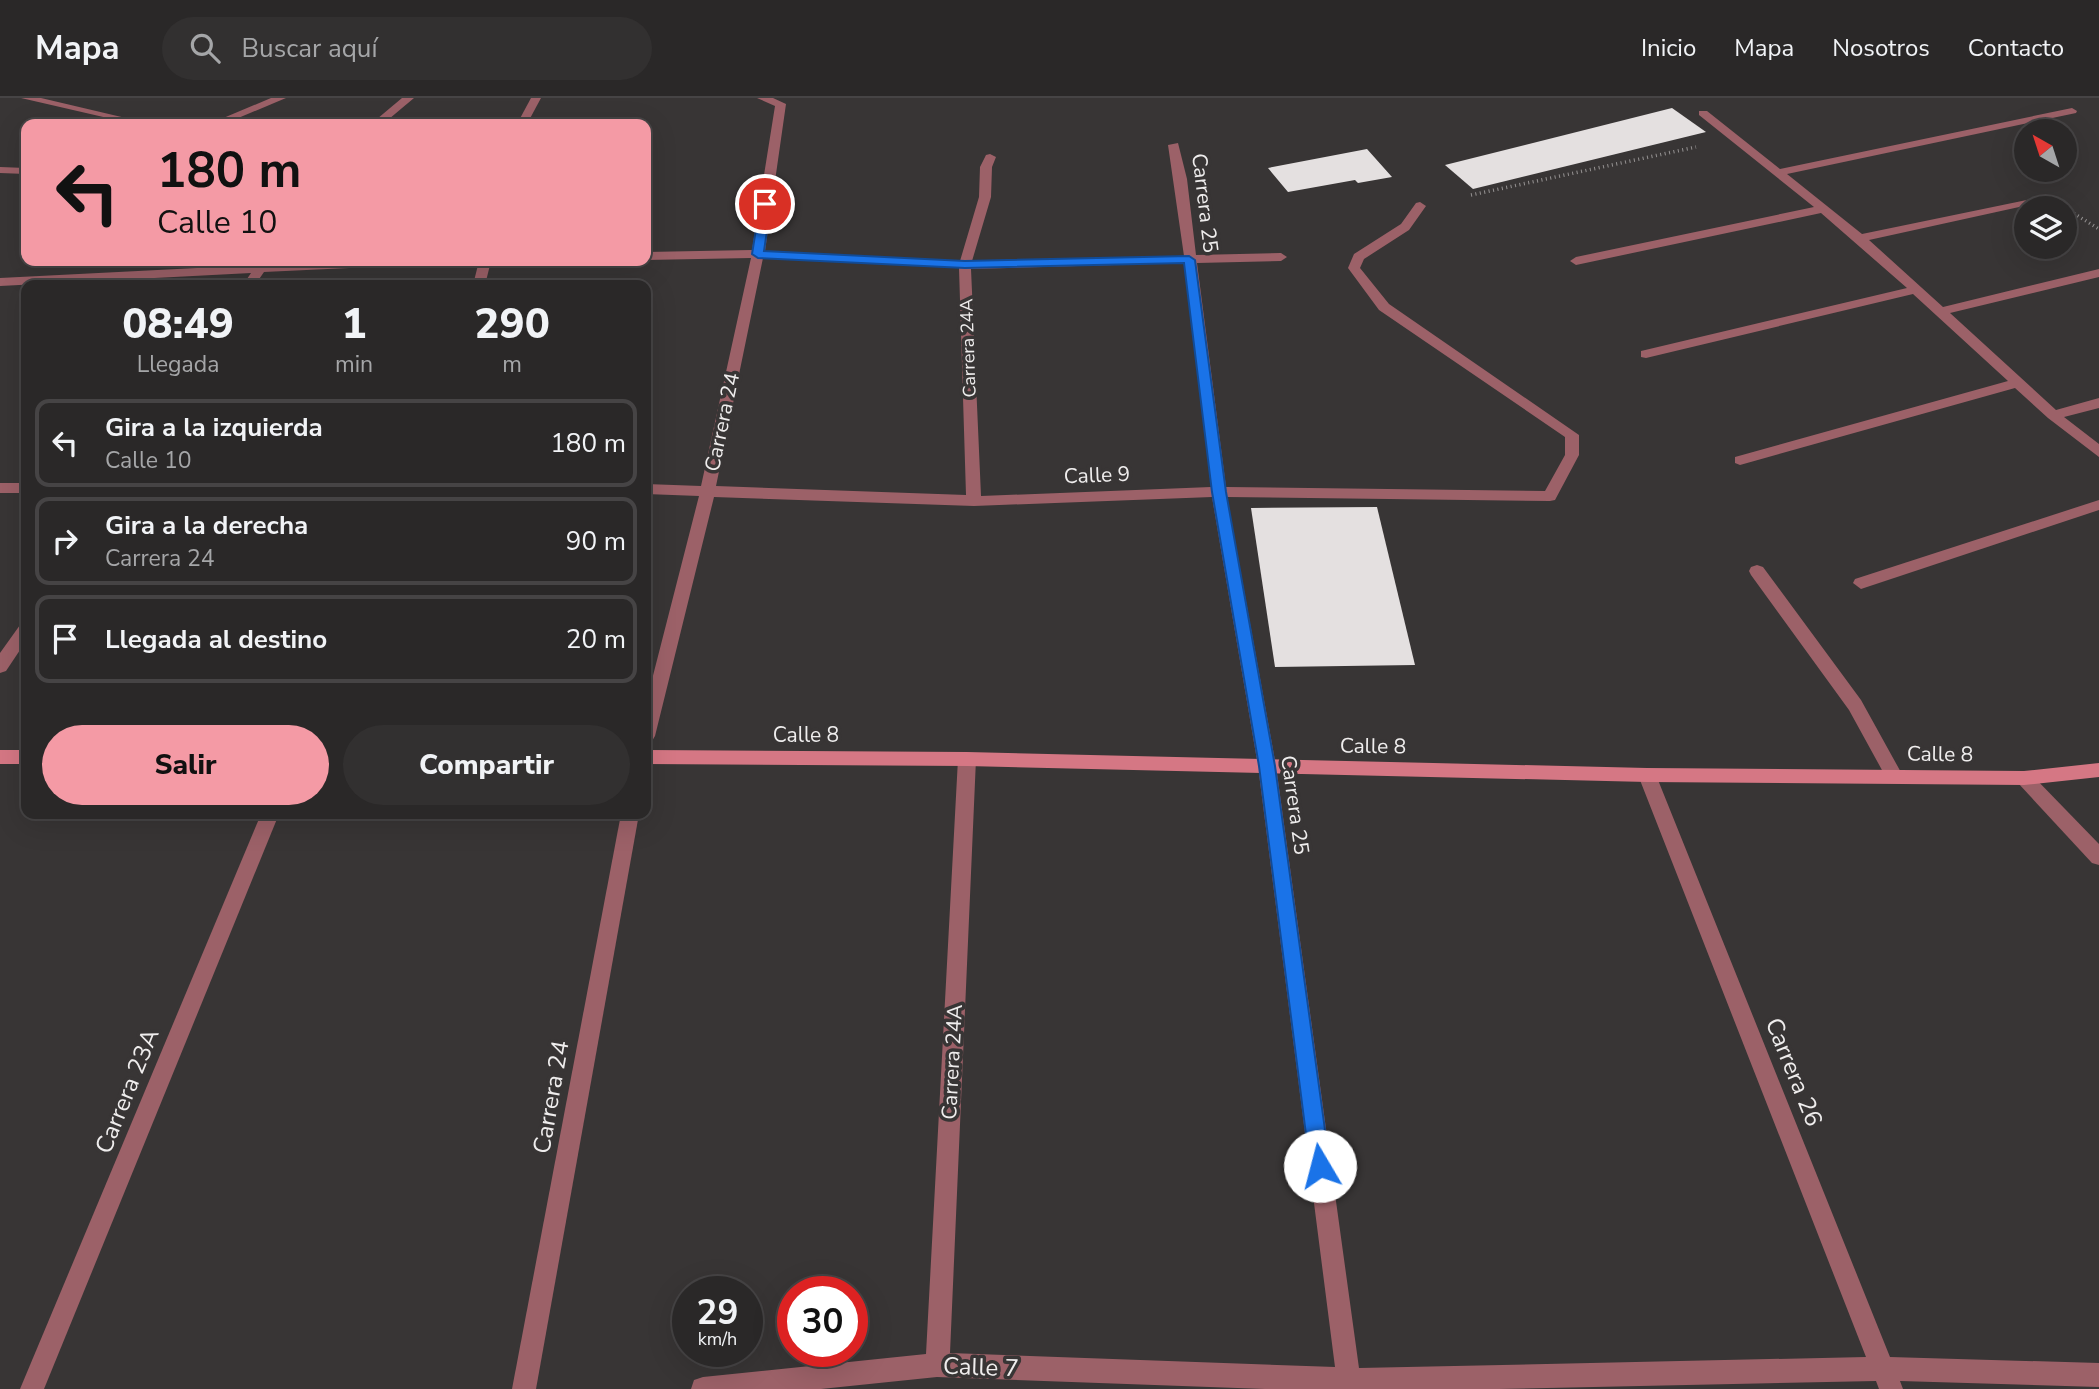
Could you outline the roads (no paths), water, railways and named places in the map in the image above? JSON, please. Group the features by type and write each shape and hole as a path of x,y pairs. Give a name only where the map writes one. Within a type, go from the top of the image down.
{"street":[{"path":"26,98 125,119"},
{"path":"228,119 281,98"},
{"path":"382,119 409,98"},
{"path":"525,119 536,98"},
{"name":"Carrera 24","path":"651,716 708,490 758,254 781,104 762,98"},
{"path":"1780,172 2072,111"},
{"path":"1703,113 1860,238 1942,310 2053,415 2099,452"},
{"name":"Carrera 25","path":"1174,145 1181,179 1219,492 1267,766 1349,1384"},
{"name":"Carrera 24A","path":"975,500 965,265 985,197 986,167 990,157"},
{"path":"0,170 21,171"},
{"path":"1860,238 2014,204"},
{"name":"Calle 9","path":"651,489 975,500 1219,492 1550,496 1572,455 1572,435 1384,307 1354,268 1358,257 1405,228 1420,206"},
{"path":"1576,261 1824,209"},
{"path":"651,256 758,254 965,265 1281,257"},
{"path":"29,280 233,266"},
{"path":"1942,310 2099,273"},
{"path":"0,282 21,281"},
{"path":"1646,354 1918,289"},
{"path":"1740,460 2020,382"},
{"path":"2053,415 2099,403"},
{"path":"0,488 21,488"},
{"path":"1861,583 2099,505"},
{"path":"1757,571 1855,705 1894,776"},
{"path":"0,666 21,636"},
{"path":"0,757 21,757"},
{"name":"Calle 8","path":"651,757 967,759 1647,775 2024,778 2099,770"},
{"name":"Carrera 24A","path":"937,1365 967,759"},
{"name":"Carrera 26","path":"1647,775 1888,1379"},
{"path":"2024,778 2099,857"},
{"name":"Carrera 23A","path":"32,1389 268,819"},
{"name":"Carrera 24","path":"524,1389 629,819"},
{"name":"Calle 7","path":"703,1389 937,1365 1349,1384 2099,1375"}]}
